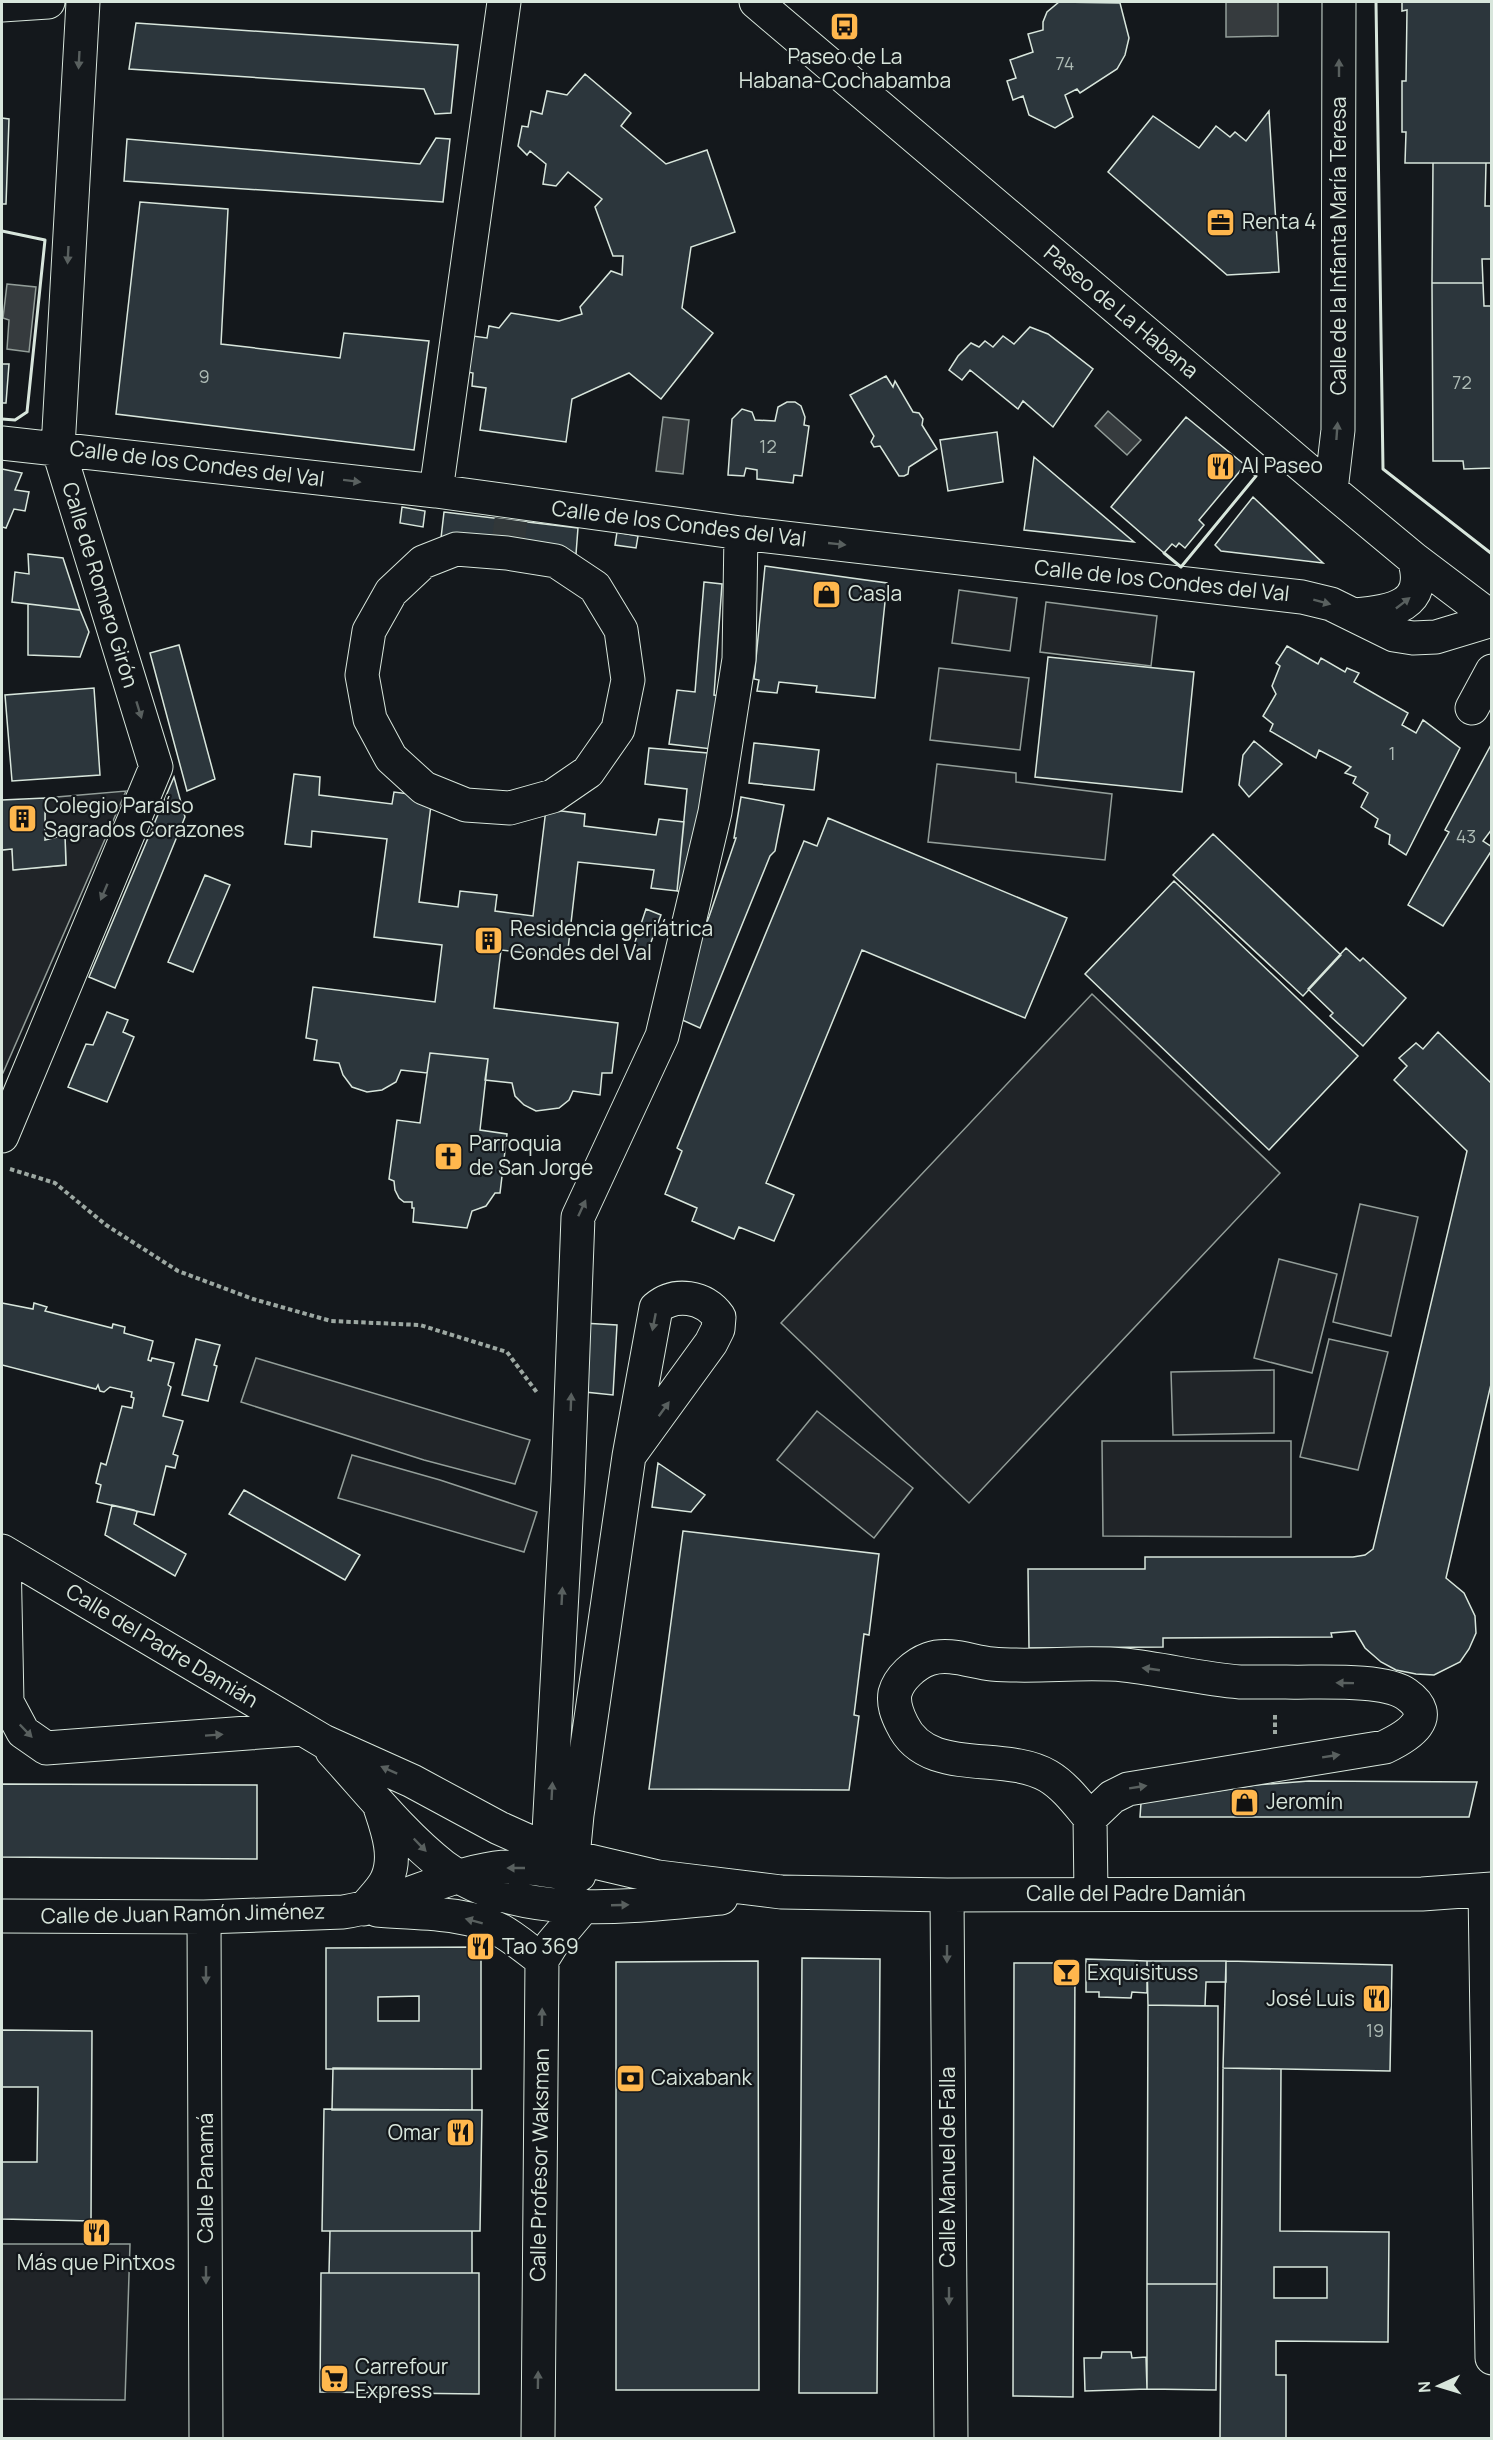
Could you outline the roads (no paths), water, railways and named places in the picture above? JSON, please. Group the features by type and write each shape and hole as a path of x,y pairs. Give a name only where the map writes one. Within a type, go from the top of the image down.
{"street":[{"path":"2,5 48,2"},
{"name":"Calle de Romero Girón","path":"2,1136 156,767 58,448 83,2"},
{"path":"436,491 504,2"},
{"name":"Paseo de La Habana","path":"756,2 1414,559 1491,619"},
{"name":"Calle de la Infanta María Teresa","path":"1331,489 1338,430 1339,2"},
{"name":"Calle de los Condes del Val","path":"2,442 436,491 510,529 741,533 1302,597 1331,604 1394,635 1413,638 1436,637 1491,619"},
{"path":"510,529 596,587 621,630 628,680 618,729 588,772 553,796 510,808 466,805 424,788 416,781 391,758 369,720 362,675 369,631 391,592 423,562 510,529"},
{"path":"561,1853 568,1482 578,1217 662,1036 715,812 739,659 741,533"},
{"path":"1355,615 1392,610 1404,605 1413,594 1418,582 1414,559"},
{"path":"1472,708 1491,671"},
{"path":"561,1853 577,1815 629,1456"},
{"path":"3,1552 7,1702 23,1732 46,1748 312,1735"},
{"name":"Calle del Padre Damián","path":"3,1552 312,1735 412,1781 499,1828 561,1853 658,1877 781,1892 947,1895 1422,1894 1488,1890"},
{"path":"1090,1818 1112,1797 1128,1789 1386,1748 1406,1737 1417,1727 1421,1716 1416,1702 1405,1693 1382,1684 1239,1682 1122,1665 993,1664 954,1657 930,1658 912,1669 903,1678 895,1693 896,1710 904,1730 919,1746 939,1756 1016,1766 1048,1776 1068,1793 1090,1818 1091,1894"},
{"name":"Calle del Padre Damián","path":"312,1735 429,1854 458,1876 495,1893 544,1904 584,1906 662,1904 781,1892"},
{"name":"Calle del Padre Damián","path":"364,1909 387,1879 391,1863 389,1834 378,1802"},
{"name":"Calle del Padre Damián","path":"364,1909 458,1876 510,1867 599,1877 658,1877"},
{"path":"1488,1890 1491,2358"},
{"name":"Calle Manuel de Falla","path":"947,1895 951,2439"},
{"path":"364,1909 449,1915 481,1923 498,1929 518,1941 542,1960 552,1944 584,1906"},
{"name":"Calle de Juan Ramón Jiménez","path":"2,1916 204,1917 343,1912 364,1909"},
{"name":"Calle Panamá","path":"204,1917 206,2439"},
{"name":"Calle Profesor Waksman","path":"538,2439 542,1960"}],"tunnel":[{"path":"508,542 511,520"}],"place":[{"name":"Paseo de La Habana-Cochabamba","path":"845,26"},
{"name":"Renta 4","path":"1221,222"},
{"name":"Al Paseo","path":"1220,466"},
{"name":"Casla","path":"827,594"},
{"name":"Colegio Paraíso Sagrados Corazones","path":"23,818"},
{"name":"Residencia geriátrica Condes del Val","path":"489,941"},
{"name":"Parroquia de San Jorge","path":"448,1156"},
{"name":"Jeromín","path":"1245,1802"},
{"name":"Tao 369","path":"481,1947"},
{"name":"Exquisituss","path":"1066,1973"},
{"name":"José Luis","path":"1376,1999"},
{"name":"Caixabank","path":"630,2078"},
{"name":"Omar","path":"461,2133"},
{"name":"Más que Pintxos","path":"96,2232"},
{"name":"Carrefour Express","path":"334,2379"}]}
